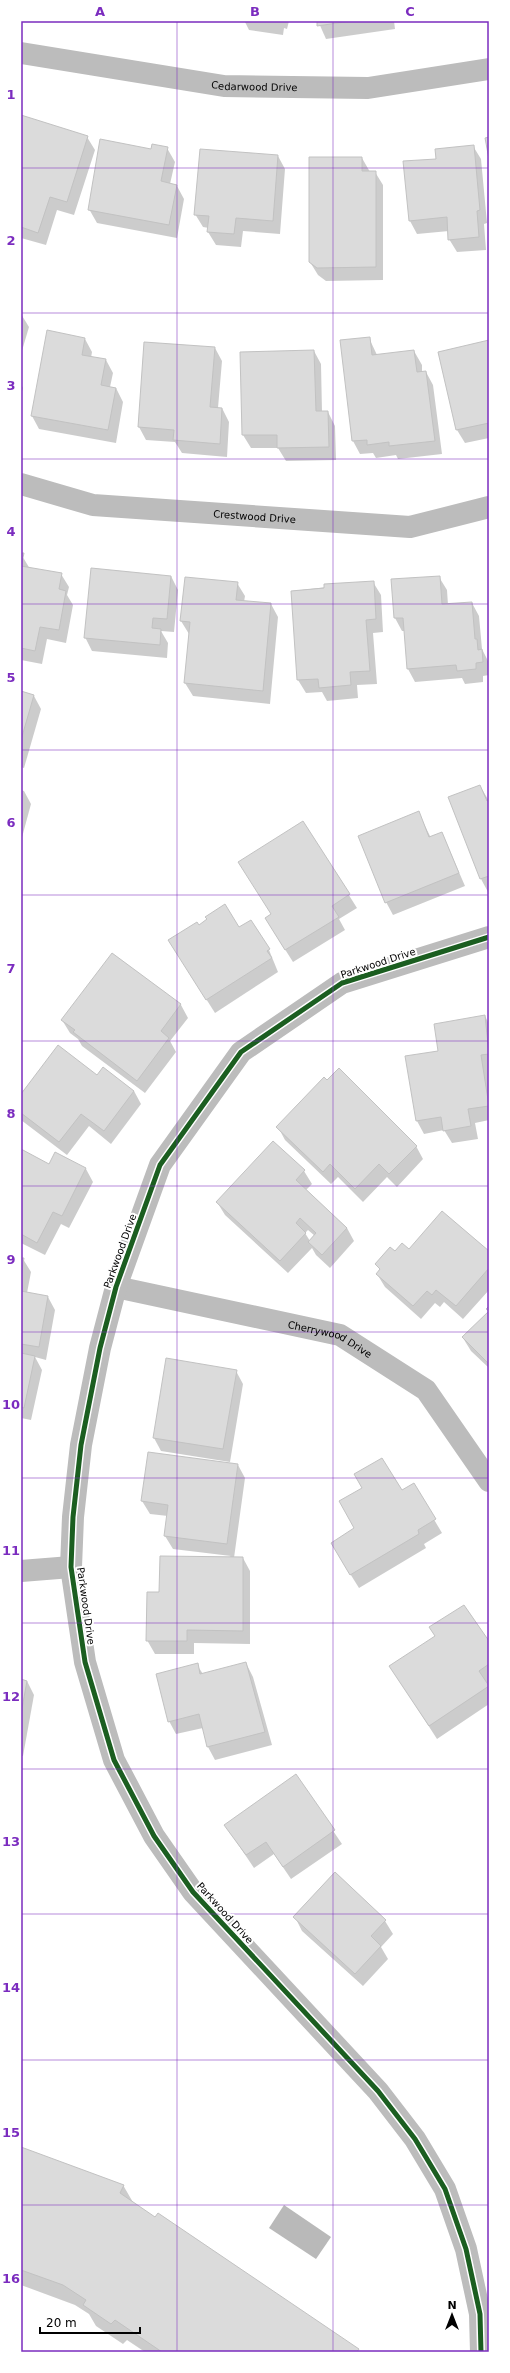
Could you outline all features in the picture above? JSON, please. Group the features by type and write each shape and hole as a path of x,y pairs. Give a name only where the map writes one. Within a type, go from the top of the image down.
{"street":[{"name":"Cedarwood Drive","path":"21,53 224,86 368,88 489,69"},
{"name":"Crestwood Drive","path":"21,484 93,505 410,527 489,507"},
{"name":"Parkwood Drive","path":"481,2352 480,2314 466,2249 444,2189 415,2139 378,2091 193,1892 154,1836 118,1767 85,1662 71,1567 73,1517 81,1445 100,1348 116,1287 160,1166 241,1052 342,983 489,937"},
{"name":"Cherrywood Drive","path":"116,1287 340,1335 426,1390 489,1481"},
{"path":"21,1571 71,1567"}],"shaded area":[{"path":"284,2205 331,2237 316,2259 269,2228"}],"building":[{"path":"317,21 351,21 317,26"},
{"path":"21,115 88,136 67,202 50,197 38,233 21,227"},
{"path":"489,137 489,159 485,138"},
{"path":"100,139 151,149 152,144 168,147 161,181 177,185 169,225 88,210"},
{"path":"474,145 480,210 477,211 479,237 448,240 447,217 409,221 403,161 436,159 435,149"},
{"path":"200,149 278,155 273,221 236,218 234,234 207,232 209,216 194,215"},
{"path":"309,157 362,157 362,171 376,171 376,267 317,268 309,262"},
{"path":"47,330 85,338 82,355 106,359 101,385 116,388 108,430 31,416"},
{"path":"370,337 372,355 414,350 417,372 426,371 435,441 389,446 389,442 367,445 367,440 352,441 340,340"},
{"path":"489,340 489,423 456,430 438,352"},
{"path":"144,342 215,347 210,407 222,408 220,444 173,440 174,430 138,427"},
{"path":"314,350 316,411 328,411 329,447 277,448 277,435 242,435 240,352"},
{"path":"21,553 24,553 21,566"},
{"path":"21,566 62,573 59,589 66,591 59,630 40,627 35,651 21,648"},
{"path":"91,568 171,576 167,619 153,618 152,628 161,629 160,645 84,638"},
{"path":"440,576 442,604 472,602 475,639 477,639 478,650 482,649 483,662 476,663 476,669 457,671 456,665 407,669 403,618 394,618 391,579"},
{"path":"185,577 238,582 236,600 271,603 263,691 184,683 190,622 180,621"},
{"path":"374,581 376,619 366,620 370,671 350,672 351,685 319,688 318,679 297,680 291,591 324,588 324,584"},
{"path":"21,691 34,695 21,740"},
{"path":"480,785 487,801 489,800 489,876 480,879 448,797"},
{"path":"419,811 429,837 442,832 459,873 385,903 358,836"},
{"path":"303,821 350,894 332,906 339,917 285,950 265,918 271,914 238,862"},
{"path":"225,904 239,927 251,920 270,949 267,951 272,958 206,1000 168,940 197,922 199,925 207,919 205,917"},
{"path":"112,953 181,1004 161,1031 169,1038 137,1081 73,1032 75,1030 61,1020"},
{"path":"485,1015 489,1054 481,1055 489,1106 468,1109 471,1126 443,1131 441,1117 416,1121 405,1056 438,1051 434,1024"},
{"path":"58,1045 97,1075 103,1067 134,1091 104,1131 81,1114 59,1142 21,1113 21,1094"},
{"path":"339,1068 417,1146 389,1174 379,1164 355,1189 330,1164 323,1172 276,1127 324,1077 327,1080"},
{"path":"273,1141 305,1170 296,1180 347,1228 322,1255 308,1242 316,1233 300,1218 296,1223 306,1233 280,1261 216,1202"},
{"path":"21,1149 49,1164 55,1152 86,1168 62,1216 53,1212 37,1243 21,1234"},
{"path":"442,1211 489,1251 489,1268 456,1306 436,1290 432,1295 427,1291 413,1306 376,1274 380,1269 375,1264 390,1247 395,1251 402,1243 409,1249"},
{"path":"21,1258 24,1258 21,1276"},
{"path":"21,1291 48,1296 39,1347 21,1344"},
{"path":"489,1311 489,1364 462,1337"},
{"path":"21,1353 35,1356 24,1408 21,1407"},
{"path":"166,1358 237,1370 223,1449 153,1438"},
{"path":"148,1452 238,1464 227,1544 164,1536 168,1505 141,1501"},
{"path":"382,1458 402,1490 414,1483 436,1519 418,1530 419,1534 350,1575 331,1543 354,1528 339,1501 362,1488 354,1474"},
{"path":"160,1556 243,1557 243,1631 187,1630 187,1641 146,1641 147,1592 159,1592"},
{"path":"464,1605 489,1641 489,1664 479,1671 489,1686 429,1726 389,1666 435,1636 429,1627"},
{"path":"246,1662 265,1732 207,1747 199,1714 168,1722 156,1674 198,1663 200,1674"},
{"path":"21,1679 27,1681 21,1714"},
{"path":"296,1774 335,1830 283,1867 266,1842 246,1855 224,1825"},
{"path":"335,1872 386,1920 371,1936 381,1946 355,1974 293,1917"},
{"path":"21,2147 124,2185 120,2193 155,2217 158,2213 359,2349 357,2352 162,2352 115,2320 111,2324 83,2305 86,2300 63,2285 21,2270"}],"cycle path":[{"path":"481,2352 480,2314 466,2249 445,2189 415,2139 378,2091 193,1892 154,1836 114,1760 85,1662 71,1567 73,1517 81,1445 100,1348 116,1287 160,1165 241,1052 342,983 489,937"}]}
